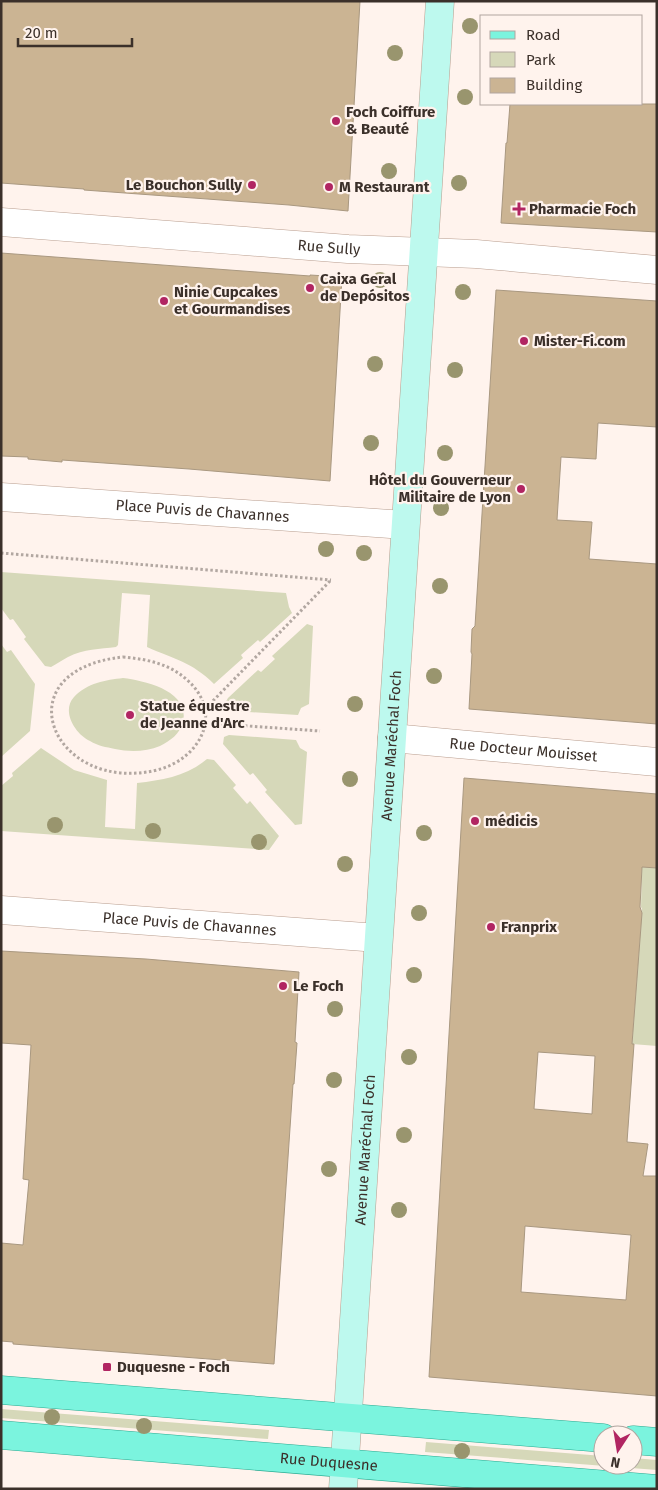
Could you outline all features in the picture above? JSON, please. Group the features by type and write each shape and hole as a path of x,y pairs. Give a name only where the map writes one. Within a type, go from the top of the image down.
{"main road":[{"name":"Avenue Maréchal Foch","path":"344,1476 440,1"},
{"path":"1,1390 593,1437"},
{"name":"Rue Duquesne","path":"1,1435 344,1476 657,1489"},
{"path":"643,1441 657,1442"}],"street":[{"name":"Rue Sully","path":"1,222 340,248 476,254 657,270"},
{"name":"Place Puvis de Chavannes","path":"1,497 405,525"},
{"name":"Rue Docteur Mouisset","path":"392,738 657,762"},
{"name":"Place Puvis de Chavannes","path":"1,910 378,938"}],"path":[{"path":"1,553 331,580 206,708"},
{"path":"49,722 58,741 76,759 107,770 131,773 158,770 180,760 197,744 205,723 206,708 194,687 178,672 159,663 123,657 98,660 70,672 56,684"},
{"path":"48,705 50,697"},
{"path":"205,723 320,731"}],"green space":[{"path":"1,572 286,593 292,613 260,642 258,640 241,655 243,658 214,684 190,666 147,647 150,595 122,593 118,645 116,647 80,652 51,667 45,666 24,639 26,637 13,619 10,620 1,608"},
{"path":"307,624 313,626 309,704 301,708 298,715 233,711 228,708 225,703 228,698 258,670 261,672 275,659 272,656"},
{"path":"1,644 7,652 11,650 35,684 30,731 1,757"},
{"path":"123,678 154,685 173,695 180,702 183,711 183,722 177,734 160,746 132,751 93,743 79,733 69,715 70,703 74,697 91,685"},
{"path":"229,735 296,740 300,748 307,752 302,824 295,825 265,792 267,790 253,773 250,775 223,744 224,737"},
{"path":"41,748 74,770 107,780 105,827 135,829 137,783 183,773 207,759 214,760 236,785 233,788 247,804 250,801 279,836 269,850 1,831 1,786 13,776 12,773"},
{"path":"642,867 657,868 657,1046 632,1044 642,909"},
{"path":"1,1409 269,1430 268,1439 1,1418"},
{"path":"426,1442 593,1455 593,1465 425,1452"},
{"path":"643,1459 657,1460 657,1470 643,1469"}],"building":[{"path":"1,1 360,1 348,211 1,183"},
{"path":"657,104 657,232 501,223 510,105"},
{"path":"1,253 342,277 330,481 1,456"},
{"path":"496,290 657,301 657,427 598,423 596,459 561,457 557,520 592,522 589,559 657,564 657,724 469,709 472,629 475,626"},
{"path":"464,778 657,794 657,868 642,867 640,907 642,913 627,1142 648,1144 643,1176 657,1176 657,1396 429,1377","holes":["538,1052 595,1056 592,1114 534,1109","525,1226 631,1235 626,1300 521,1292"]},
{"path":"1,951 146,959 299,972 295,1042 297,1043 274,1364 13,1344 13,1342 1,1341 1,1243 23,1245 29,1180 23,1179 31,1045 1,1043"}],"place":[{"name":"Foch Coiffure & Beauté","path":"336,121"},
{"name":"Le Bouchon Sully","path":"252,185"},
{"name":"M Restaurant","path":"329,187"},
{"name":"Pharmacie Foch","path":"519,209"},
{"name":"Caixa Geral de Depósitos","path":"310,288"},
{"name":"Ninie Cupcakes et Gourmandises","path":"164,301"},
{"name":"Mister-Fi.com","path":"524,341"},
{"name":"Hôtel du Gouverneur Militaire de Lyon","path":"521,489"},
{"name":"Statue équestre de Jeanne d'Arc","path":"130,715"},
{"name":"médicis","path":"475,821"},
{"name":"Franprix","path":"491,927"},
{"name":"Le Foch","path":"283,986"},
{"name":"Duquesne - Foch","path":"107,1367"}]}
